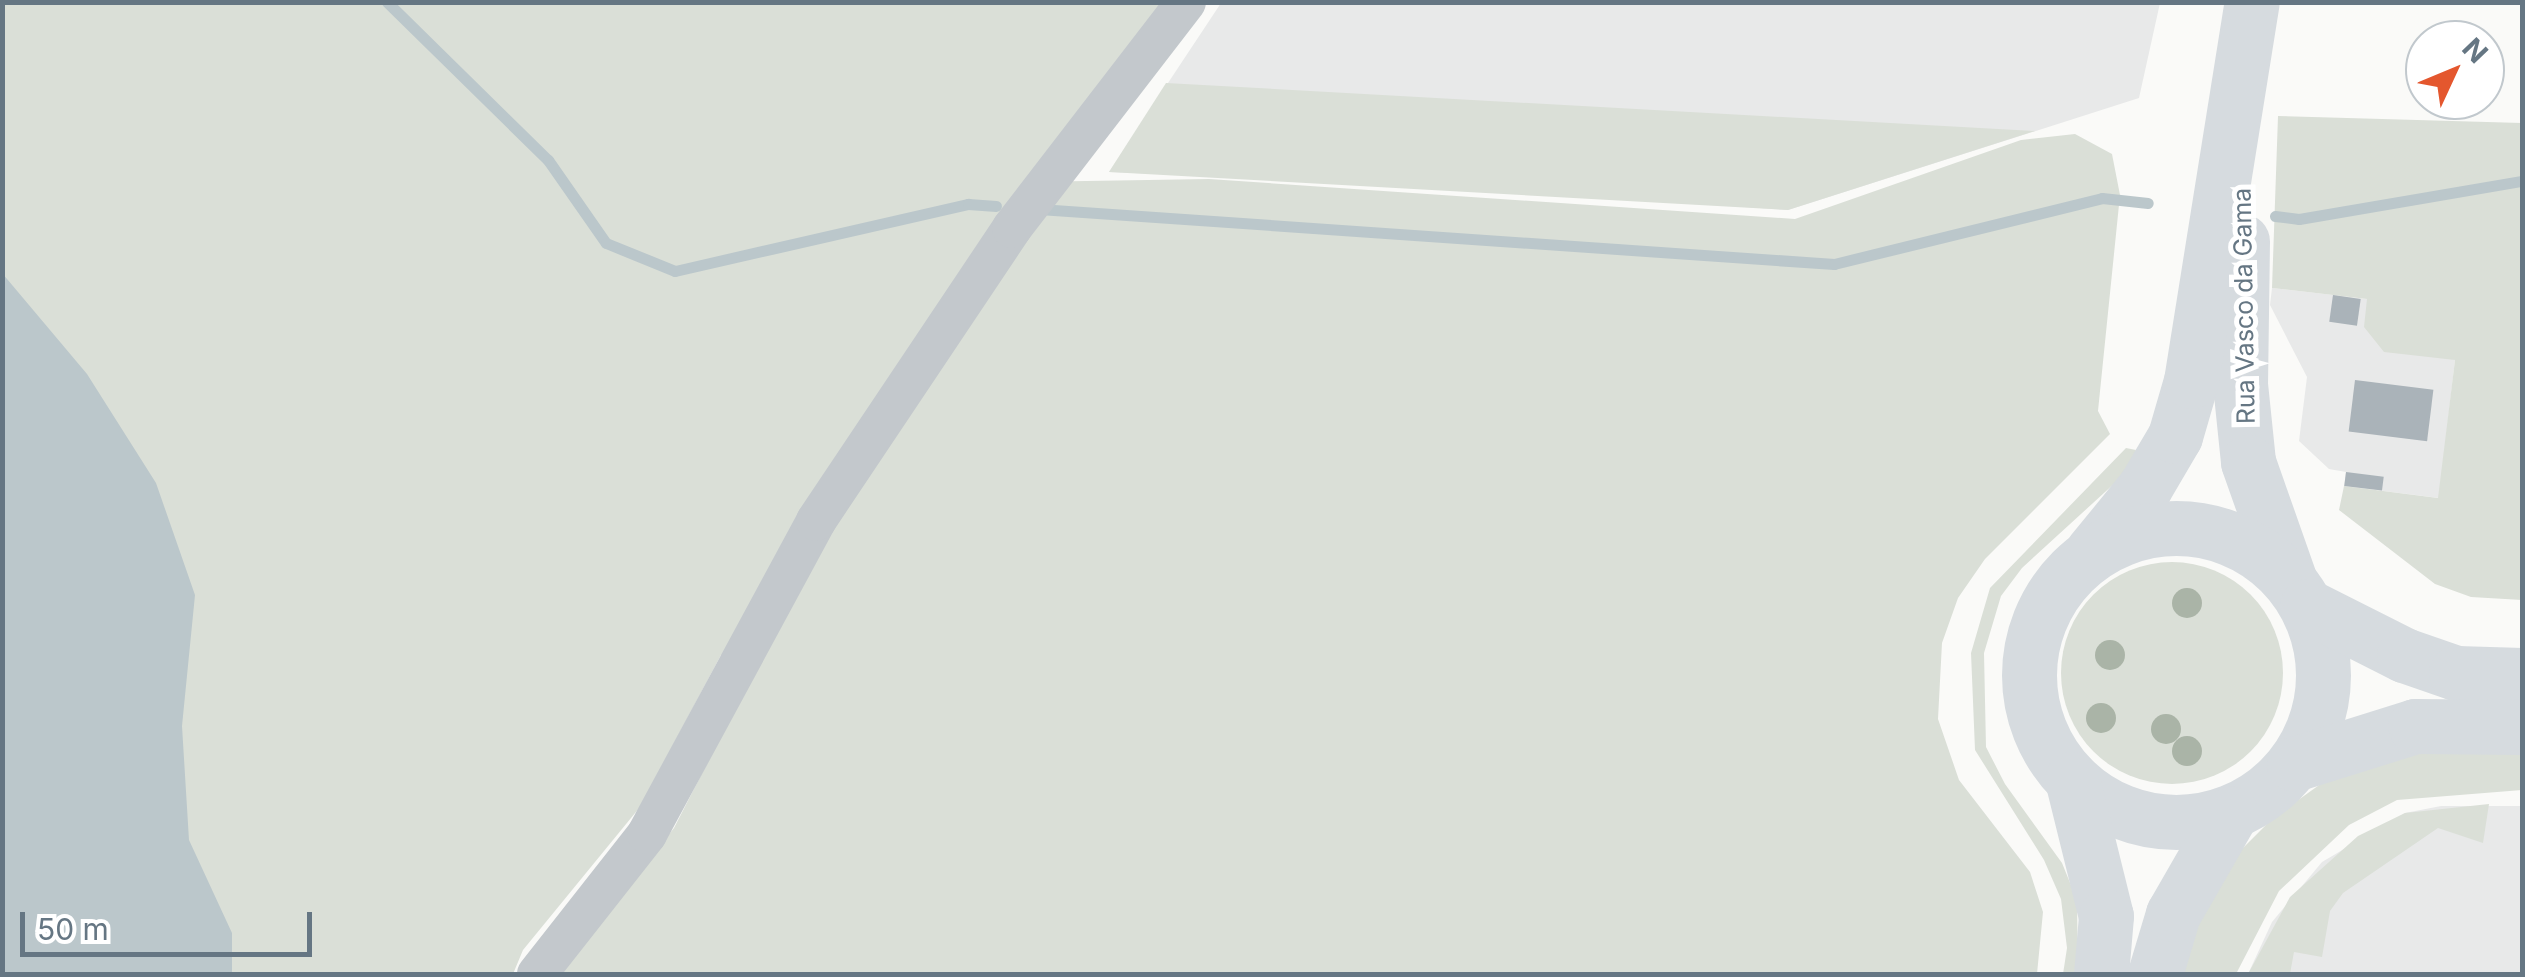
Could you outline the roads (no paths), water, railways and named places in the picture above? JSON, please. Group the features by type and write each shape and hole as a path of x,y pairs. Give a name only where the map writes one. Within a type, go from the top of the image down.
{"main road":[{"name":"Rua Vasco da Gama","path":"2092,552 2145,487 2175,436 2191,382 2252,2"},
{"name":"Rua Vasco da Gama","path":"2241,84 2244,423 2248,462 2298,593"},
{"path":"2298,593 2320,645 2324,686 2314,727 2294,764 2266,793 2231,813 2189,823 2146,820 2106,805 2072,779 2042,739 2033,707 2032,641 2051,596 2092,552 2122,534 2196,528 2231,538 2298,593 2404,655 2456,673 2522,675"},
{"path":"2294,764 2415,726 2522,727"},
{"path":"2072,779 2106,916 2101,974"},
{"path":"2155,974 2173,914 2231,813"}],"street":[{"path":"537,974 646,834 816,520 1012,228 1186,2"}],"waterway":[{"path":"387,2 548,160 606,243 675,271 968,204 996,206"},
{"path":"2275,216 2299,219 2522,181"},
{"path":"1039,209 1834,264 2102,198 2148,203"}]}
